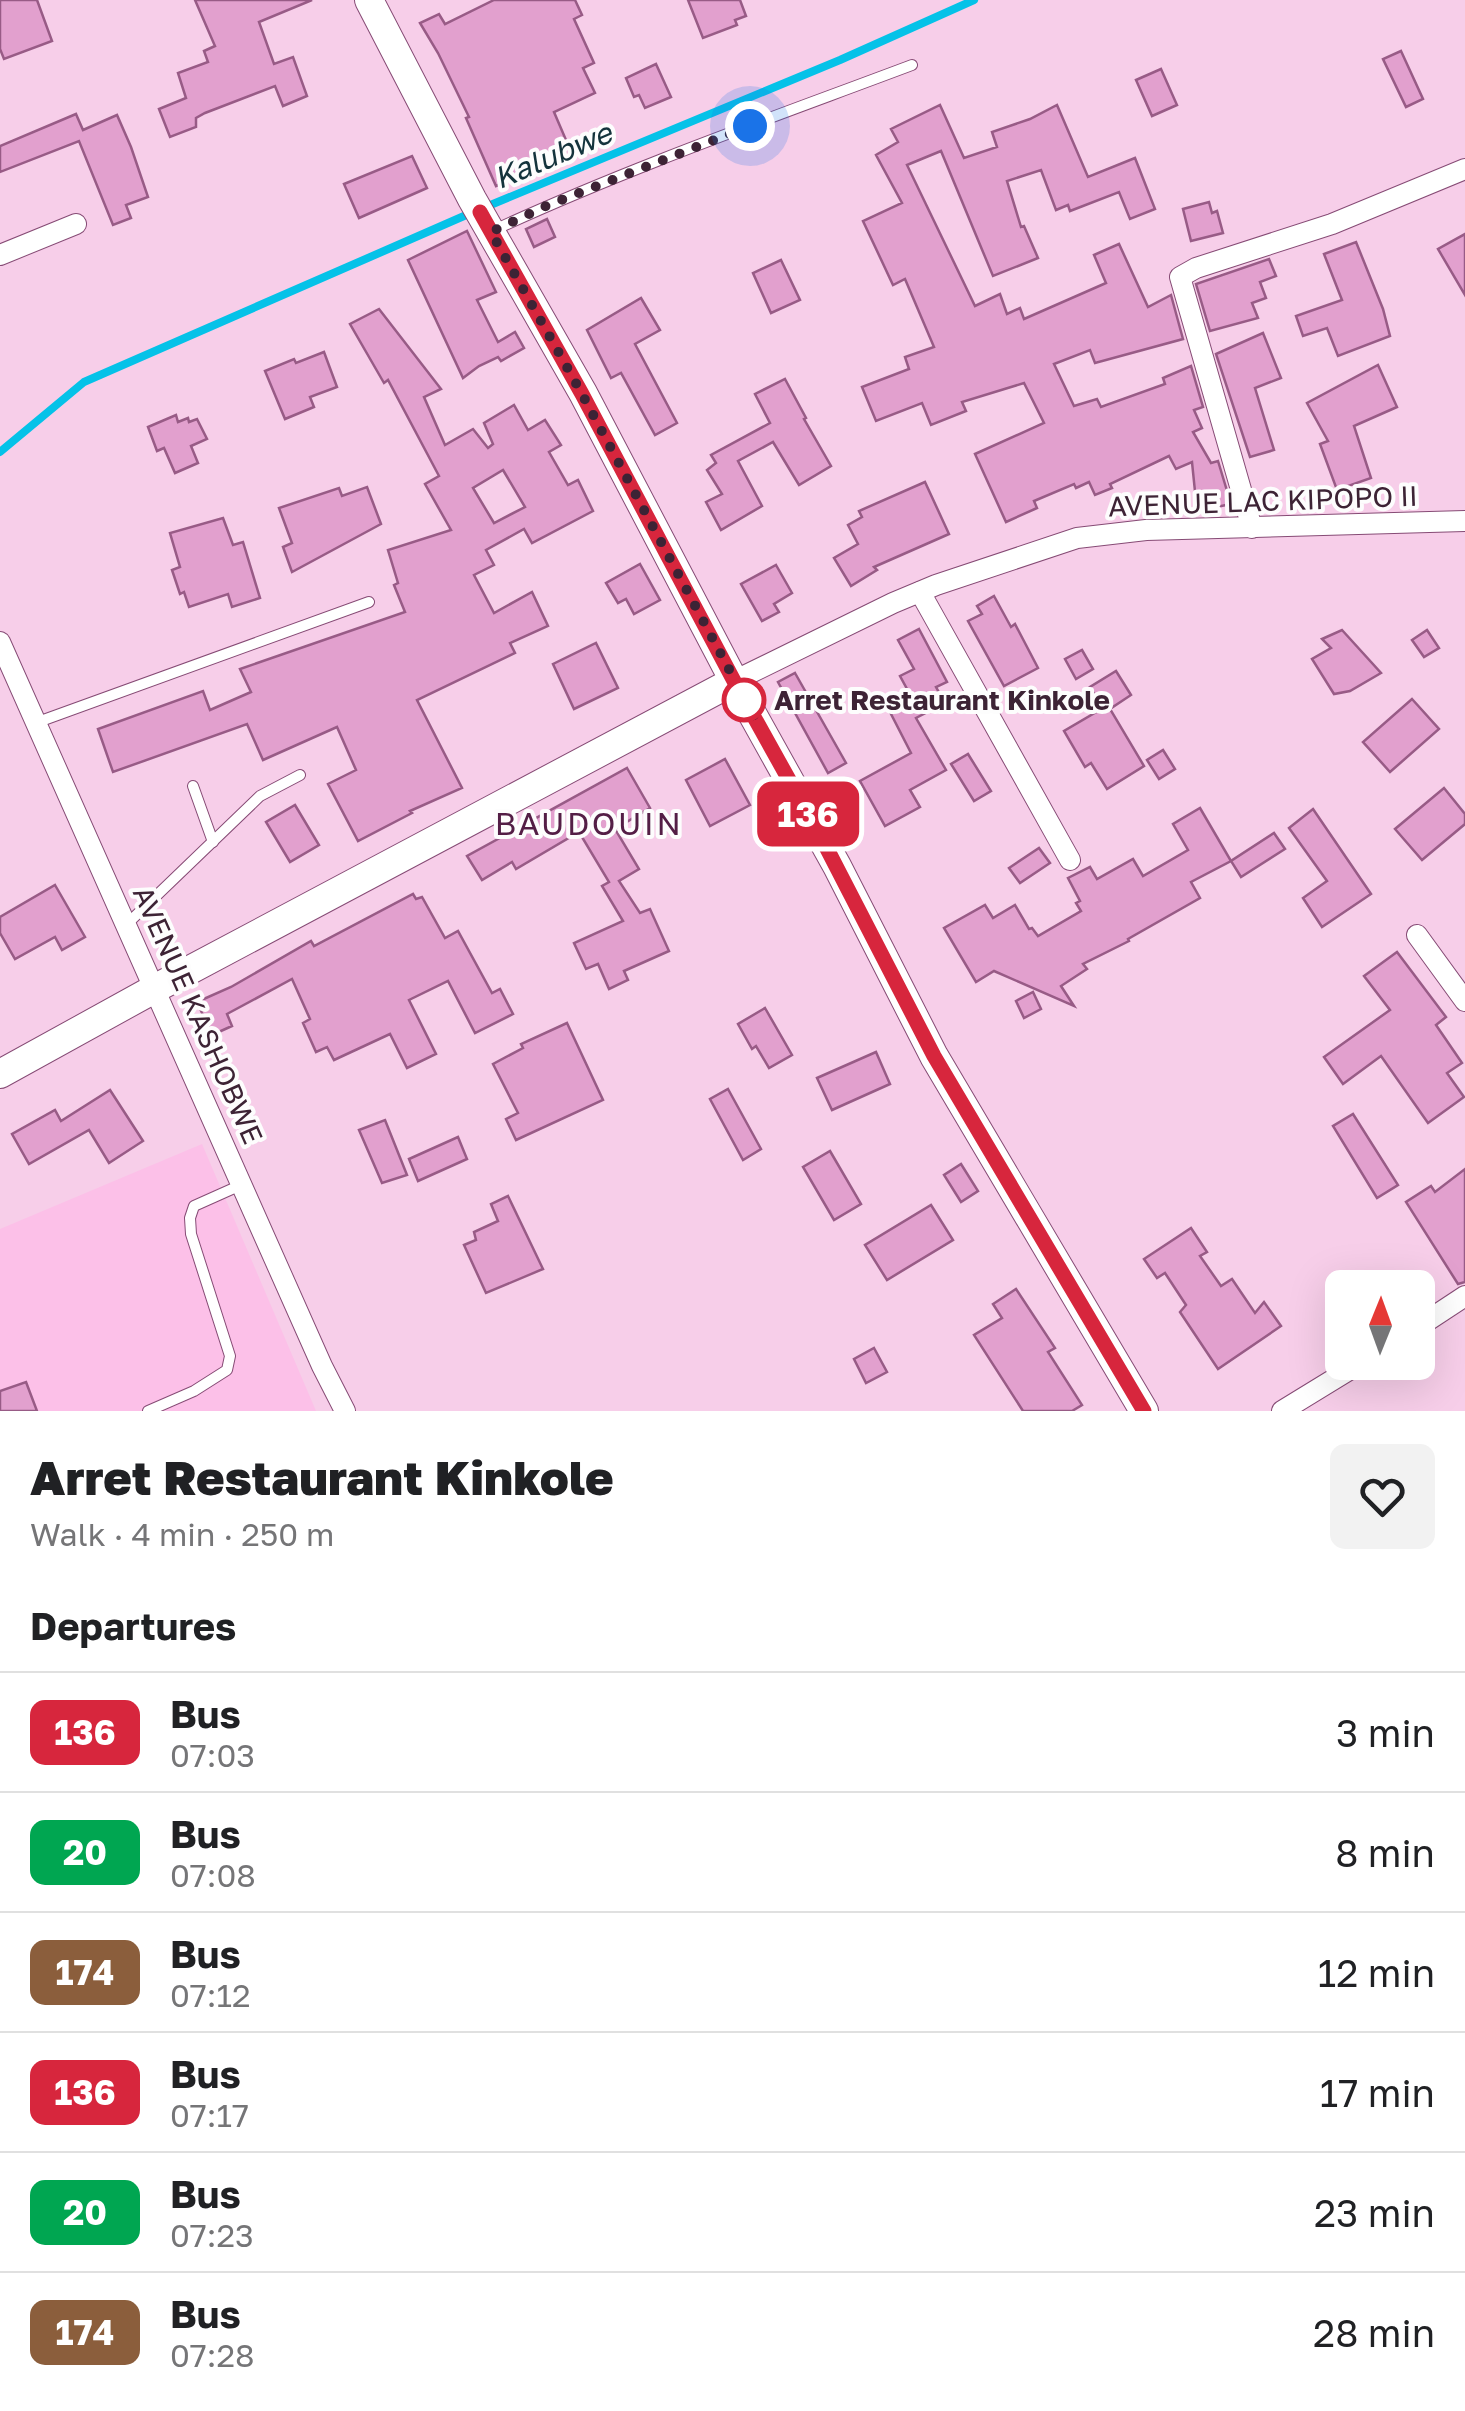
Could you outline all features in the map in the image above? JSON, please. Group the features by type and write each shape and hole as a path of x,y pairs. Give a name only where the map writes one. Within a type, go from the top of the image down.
{"street":[{"path":"369,0 481,214 837,866 934,1056 1144,1411"},
{"path":"1252,528 1180,277 1196,268 1332,224 1465,169"},
{"path":"0,255 76,224"},
{"name":"AVENUE LAC KIPOPO II","path":"734,681 920,592 1077,538 1146,530 1465,521"},
{"path":"920,592 1070,860"},
{"name":"AVENUE KASHOBWE","path":"0,642 8,679 38,722 345,1411"},
{"path":"0,1074 734,681"},
{"path":"1416,935 1465,1001"},
{"path":"1435,1316 1465,1296"},
{"path":"1282,1411 1333,1380"}],"lane":[{"path":"481,214 546,206 912,65"},
{"path":"38,722 369,602"},
{"path":"127,924 260,796 300,775"},
{"path":"193,786 213,842"},
{"path":"148,1411 194,1391 227,1370 230,1356 191,1234 190,1218 194,1206 242,1184"}],"shaded area":[{"path":"202,1144 316,1411 0,1411 0,1229"}],"building":[{"path":"0,0 37,0 52,41 4,59 0,49"},
{"path":"195,0 312,0 259,22 274,64 293,57 307,96 283,106 275,86 205,113 196,118 196,127 170,137 159,109 186,98 178,73 208,62 204,51 215,46"},
{"path":"494,0 575,0 582,15 574,19 594,63 583,68 595,93 554,112 572,154 496,186 466,118 469,117 420,23 439,14 445,24"},
{"path":"688,0 740,0 746,16 735,20 737,25 703,38"},
{"path":"1401,51 1423,99 1406,107 1383,59"},
{"path":"656,64 671,97 645,108 639,95 634,97 626,78"},
{"path":"1161,69 1177,105 1152,116 1136,80"},
{"path":"940,105 964,158 997,147 992,132 1057,105 1088,177 1135,158 1155,209 1130,219 1119,192 1070,211 1068,205 1056,210 1041,170 1007,181 1021,227 1024,226 1038,258 993,276 941,151 907,165 975,306 1000,294 1007,314 1020,308 1024,319 1106,283 1094,255 1119,244 1148,307 1171,295 1183,339 1095,363 1090,350 1054,364 1074,406 1097,399 1101,407 1165,384 1163,378 1191,366 1203,407 1194,410 1202,428 1193,432 1211,463 1218,461 1231,504 1197,511 1192,462 1176,469 1169,456 1095,495 1089,482 1076,488 1074,484 1034,501 1037,508 1006,522 975,454 1044,423 1024,383 962,402 966,411 931,425 922,403 876,421 862,387 909,369 905,357 934,347 905,279 893,285 863,221 902,203 876,155 898,142 891,129"},
{"path":"76,114 83,130 117,115 148,197 126,205 131,218 113,225 79,141 0,172 0,146"},
{"path":"412,156 427,188 359,218 344,184"},
{"path":"1209,202 1212,213 1217,211 1223,233 1191,241 1183,209"},
{"path":"547,219 555,237 534,247 526,229"},
{"path":"467,231 496,292 477,300 498,342 515,332 524,348 501,361 498,357 479,366 463,378 408,260"},
{"path":"1465,234 1465,295 1438,249"},
{"path":"1356,242 1390,336 1338,356 1327,328 1303,336 1296,316 1342,300 1324,254"},
{"path":"1269,259 1276,276 1260,282 1266,298 1252,303 1258,318 1210,331 1196,284"},
{"path":"781,260 800,300 771,313 753,273"},
{"path":"641,298 660,330 635,344 677,423 655,435 621,373 611,378 587,330"},
{"path":"379,309 441,389 424,397 445,445 473,429 488,448 493,444 484,423 514,405 528,430 545,420 561,445 549,452 568,485 578,480 593,511 532,543 524,529 486,550 494,565 474,575 494,613 532,592 548,626 510,643 515,653 417,700 462,788 410,811 358,841 328,784 356,770 337,727 263,760 247,724 113,772 98,729 203,691 210,710 251,692 240,669 405,612 394,585 398,583 388,550 451,530 425,484 439,476 388,380 384,383 350,324","holes":["503,470 525,507 494,523 473,488"]},
{"path":"1263,333 1281,378 1255,388 1274,450 1250,457 1216,354"},
{"path":"324,352 337,387 310,397 314,407 285,419 265,371"},
{"path":"1378,365 1397,407 1354,426 1371,478 1337,490 1320,444 1328,441 1307,403"},
{"path":"785,379 831,466 799,485 773,442 738,461 762,506 721,530 706,502 722,494 707,470 716,463 711,455 770,423 755,394"},
{"path":"176,415 178,422 197,419 207,439 191,446 198,463 175,473 164,448 157,451 148,427"},
{"path":"925,482 949,534 874,567 877,570 851,586 834,558 858,544 848,525 862,517 859,511"},
{"path":"367,487 381,524 292,572 283,547 292,543 279,508 339,488 342,496"},
{"path":"223,518 233,545 243,542 260,598 232,607 228,594 189,607 172,570 180,567 170,533"},
{"path":"640,564 660,600 634,614 626,599 618,603 606,583"},
{"path":"776,565 792,593 774,604 779,612 762,621 741,584"},
{"path":"994,596 1011,627 1015,624 1038,668 1004,686 968,621 982,614 977,606"},
{"path":"919,629 947,682 936,687 945,703 916,718 946,770 910,790 920,807 885,826 860,781 911,753 890,712 913,700 900,676 914,669 898,640"},
{"path":"1342,630 1381,673 1350,691 1334,694 1312,659 1331,648 1322,639"},
{"path":"1427,630 1439,648 1424,657 1412,640"},
{"path":"596,643 618,688 574,709 553,664"},
{"path":"1082,650 1093,669 1076,679 1065,659"},
{"path":"1116,671 1131,695 1110,709 1144,766 1107,789 1091,763 1085,767 1064,731 1103,708 1090,687"},
{"path":"795,673 846,763 828,773 778,682"},
{"path":"1412,699 1439,729 1390,772 1363,742"},
{"path":"1163,750 1175,769 1159,779 1147,760"},
{"path":"968,754 991,791 974,801 951,764"},
{"path":"725,759 750,805 710,826 686,780"},
{"path":"627,768 650,808 615,829 639,869 619,881 640,913 650,909 669,951 624,971 628,980 609,989 598,964 586,969 574,943 623,921 602,886 609,882 579,832 516,869 512,862 482,880 467,856"},
{"path":"1444,788 1465,814 1465,824 1422,860 1395,829"},
{"path":"295,805 319,845 290,862 266,822"},
{"path":"1200,808 1231,861 1191,882 1200,898 1083,964 1087,969 1061,986 1074,1006 994,971 976,982 944,928 985,905 993,918 1015,905 1029,929 1038,936 1081,911 1068,878 1090,867 1097,879 1133,859 1143,876 1188,850 1173,824"},
{"path":"1313,809 1371,894 1322,927 1303,898 1327,881 1289,828"},
{"path":"1274,833 1285,849 1241,877 1231,861"},
{"path":"1039,848 1050,863 1020,883 1009,868"},
{"path":"55,885 85,937 62,950 55,937 15,959 0,933 0,917"},
{"path":"413,894 416,899 422,897 445,938 458,931 492,993 500,989 513,1014 475,1033 448,981 409,1000 436,1054 407,1068 390,1034 334,1060 327,1047 316,1052 303,1023 310,1019 292,979 227,1014 232,1026 212,1035 197,1002 311,941 314,946"},
{"path":"1397,952 1446,1017 1436,1025 1462,1063 1447,1073 1464,1097 1428,1123 1381,1056 1343,1084 1324,1057 1390,1010 1364,976"},
{"path":"1033,992 1041,1009 1024,1018 1016,1001"},
{"path":"765,1008 792,1055 769,1068 738,1024"},
{"path":"567,1023 603,1100 516,1140 506,1119 518,1113 493,1064 523,1048 521,1044"},
{"path":"876,1052 890,1084 832,1110 817,1078"},
{"path":"728,1089 761,1149 743,1160 710,1099"},
{"path":"110,1090 143,1141 109,1163 89,1130 29,1164 12,1134 55,1110 61,1121"},
{"path":"1353,1114 1398,1185 1377,1198 1333,1126"},
{"path":"385,1120 407,1175 382,1183 359,1130"},
{"path":"458,1137 467,1159 418,1181 409,1159"},
{"path":"830,1151 861,1204 834,1220 803,1167"},
{"path":"961,1164 978,1191 961,1202 944,1175"},
{"path":"1465,1169 1465,1282 1458,1284 1406,1202 1431,1186 1435,1192"},
{"path":"508,1196 543,1269 486,1293 464,1245 476,1240 474,1232 498,1221 491,1204"},
{"path":"931,1205 953,1240 887,1280 865,1245"},
{"path":"1191,1228 1207,1252 1200,1256 1221,1286 1232,1279 1255,1313 1264,1302 1281,1326 1218,1369 1180,1312 1186,1305 1165,1273 1157,1278 1144,1259"},
{"path":"1016,1289 1055,1348 1048,1352 1082,1405 1072,1411 1023,1411 974,1335 1002,1318 993,1304"},
{"path":"874,1348 887,1372 866,1383 854,1359"},
{"path":"26,1382 37,1411 0,1411 0,1391"}],"waterway":[{"name":"Kalubwe","path":"0,452 84,382 974,0"}],"bus line":[{"name":"136","path":"480,212 793,785 934,1056 1144,1411"}],"place":[{"name":"Arret Restaurant Kinkole","path":"744,700"}],"district":[{"name":"BAUDOUIN","path":"589,824"}],"route":[{"path":"744,700 754,716 491,232 546,206 750,126"}]}
